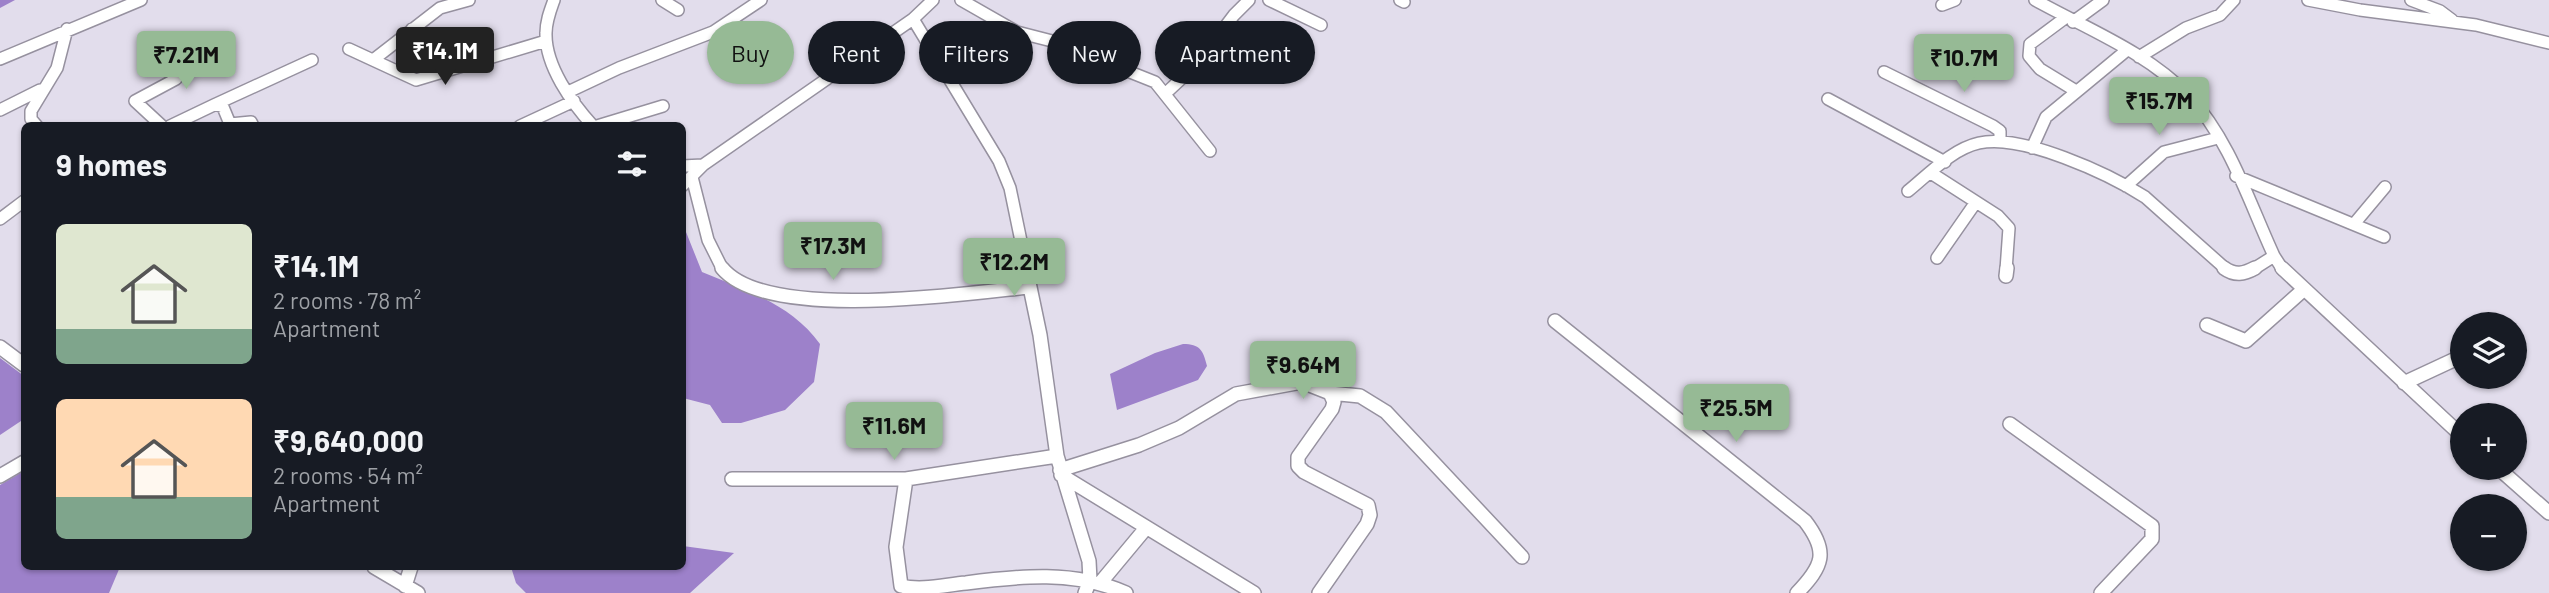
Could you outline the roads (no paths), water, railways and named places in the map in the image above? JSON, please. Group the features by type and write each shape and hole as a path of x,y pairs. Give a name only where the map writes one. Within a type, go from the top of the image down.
{"street":[{"path":"0,59 125,3 141,0"},
{"path":"373,60 440,8 469,0"},
{"path":"554,0 547,27 547,41 571,97 592,122"},
{"path":"662,0 678,10"},
{"path":"527,122 624,66 689,45 729,23 761,0"},
{"path":"686,182 703,165 913,19 933,0"},
{"path":"961,0 1017,33 1052,41 1147,78 1166,93 1210,152"},
{"path":"1166,93 1196,65 1234,15 1249,0"},
{"path":"1269,0 1321,24"},
{"path":"1942,5 1955,0"},
{"path":"2035,0 2140,57 2189,95 2218,138 2274,256 2302,291 2450,425"},
{"path":"2076,91 2040,69 2029,56 2030,44 2103,0"},
{"path":"2140,57 2186,28 2220,15 2234,0"},
{"path":"2308,0 2452,20 2549,43"},
{"path":"2411,0 2440,11 2452,20"},
{"path":"913,19 1003,170 1017,216 1028,287 1040,335 1059,467 1089,561 1092,585"},
{"path":"34,122 31,111 61,58 67,29"},
{"path":"412,29 464,64"},
{"path":"349,49 416,80 547,41"},
{"path":"158,122 135,101 176,79 169,67 206,49"},
{"path":"2032,148 2046,117 2127,50"},
{"path":"178,122 312,60"},
{"path":"1884,72 1993,126 2000,131 2000,141"},
{"path":"0,110 46,87"},
{"path":"1828,99 1945,162"},
{"path":"216,103 223,107 229,122"},
{"path":"609,122 663,106"},
{"path":"2126,186 2152,159 2164,152 2218,138"},
{"path":"1908,191 1945,162 1978,143 2000,141 2032,148 2126,186 2144,197 2230,272 2245,274 2274,256"},
{"path":"686,166 703,165"},
{"path":"1931,173 1976,202 2009,228 2011,234 2007,276"},
{"path":"2236,176 2384,237"},
{"path":"692,177 712,255 723,271 736,281 754,288 809,298 873,301 1028,287"},
{"path":"2354,224 2385,187"},
{"path":"1937,258 1976,202"},
{"path":"0,219 21,203"},
{"path":"2207,325 2246,341 2302,291"},
{"path":"1555,321 1805,521 1818,536 1822,551 1819,566 1812,579 1797,593"},
{"path":"0,346 21,363"},
{"path":"2404,383 2450,362"},
{"path":"733,479 906,479 1059,467 1139,445 1180,428 1236,394 1302,382 1330,393 1357,394 1370,398 1387,412 1522,557"},
{"path":"1319,593 1367,524 1370,515 1367,505 1359,498 1304,472 1298,466 1298,457 1303,447 1332,409 1334,401 1330,393"},
{"path":"2010,424 2152,526 2152,538 2102,593"},
{"path":"0,476 21,463"},
{"path":"1059,467 1146,528 1254,593"},
{"path":"906,479 898,527 896,574 901,586 915,589 1056,575 1126,593"},
{"path":"2512,480 2549,513"},
{"path":"1092,585 1146,528"},
{"path":"379,570 412,590"},
{"path":"411,570 412,590"}],"waterway":[{"path":"0,3 6,0"}]}
